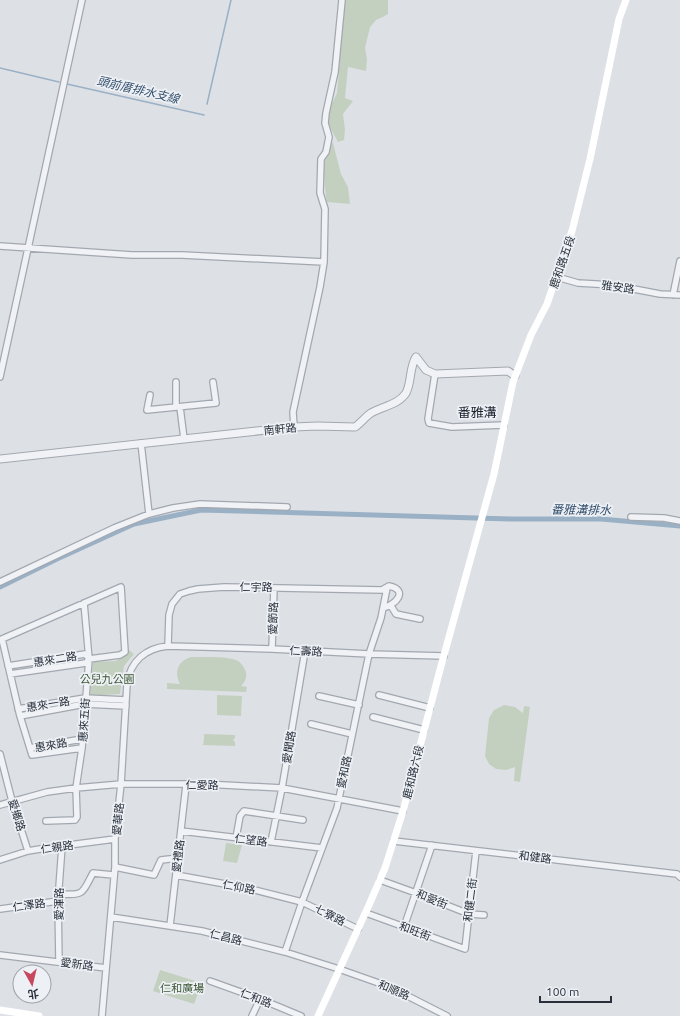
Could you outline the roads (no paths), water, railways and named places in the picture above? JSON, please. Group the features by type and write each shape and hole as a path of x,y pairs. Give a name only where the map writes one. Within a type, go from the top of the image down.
{"main road":[{"name":"鹿和路五段","path":"482,518 498,456 515,376 531,335 547,304 572,231 590,159 619,19 626,0"},
{"name":"鹿和路六段","path":"318,1016 366,913 394,841 482,518"},
{"path":"0,1010 39,1016"}],"street":[{"path":"0,377 82,0"},
{"path":"294,427 293,412 319,295 324,262 325,209 320,193 321,159 326,152 329,137 325,123 336,72 342,0"},
{"path":"0,246 132,255 182,255 324,262"},
{"path":"673,295 680,261"},
{"name":"雅安路","path":"557,277 578,283 613,285 680,295"},
{"name":"南軒路","path":"0,459 294,427 355,427 372,412 395,403 405,393 410,380 412,363 416,357 426,370 434,374"},
{"path":"504,425 452,427 429,423 428,419 434,374 508,372 515,376"},
{"path":"176,382 178,407 184,439"},
{"path":"150,394 147,410 216,403 213,382"},
{"path":"141,444 149,514"},
{"path":"0,582 114,528 149,514 173,508 200,504 287,507"},
{"path":"631,517 664,518 680,522"},
{"path":"383,608 391,606 397,600 399,595 398,590 395,587 389,586 387,588"},
{"path":"30,748 18,709 2,639 121,587 125,652 120,655 89,658"},
{"name":"仁宇路","path":"168,646 169,615 172,604 180,594 198,589 224,587 382,590 387,588"},
{"name":"愛節路","path":"272,649 274,588"},
{"name":"愛和路","path":"285,952 302,902 338,808 369,654 383,608 387,588"},
{"name":"惠來五街","path":"46,821 71,820 77,818 76,788 82,748 89,658 84,603"},
{"path":"391,606 396,614 420,619"},
{"name":"仁壽路","path":"168,646 444,656"},
{"name":"愛華路","path":"102,1016 111,917 113,875 115,868 115,840 121,784 128,678 135,662 147,652 160,647 168,646"},
{"name":"愛聞路","path":"271,842 282,788 305,651"},
{"name":"惠來二路","path":"8,666 85,654 89,658 86,662 10,674"},
{"path":"379,695 430,708"},
{"path":"319,696 359,705"},
{"name":"惠來一路","path":"20,716 85,701"},
{"name":"惠來一路","path":"18,709 85,701 126,703"},
{"path":"373,716 424,730"},
{"path":"312,724 352,734"},
{"name":"惠來路","path":"82,739 30,748 32,755 82,748"},
{"name":"愛鄉路","path":"0,754 12,801 28,851"},
{"name":"仁愛路","path":"0,805 47,792 76,788 121,784 219,785 282,788 403,811"},
{"name":"愛禮路","path":"170,926 186,785"},
{"path":"236,838 240,816 244,811 303,820"},
{"name":"仁望路","path":"181,831 322,848"},
{"name":"仁親路","path":"0,860 28,851 115,840"},
{"name":"和健路","path":"394,841 679,876"},
{"path":"404,927 432,845"},
{"name":"愛渾路","path":"60,962 58,901 62,846"},
{"name":"和健二街","path":"465,949 476,851"},
{"path":"115,868 154,875 162,860 178,858"},
{"path":"58,901 63,894 76,895 83,892 93,873 113,875"},
{"name":"仁仰路","path":"176,875 247,888 302,902"},
{"name":"和愛街","path":"380,880 416,892 469,914 484,915"},
{"name":"仁澤路","path":"0,909 58,901"},
{"name":"七寮路","path":"302,902 358,929"},
{"name":"和旺街","path":"366,913 465,949"},
{"name":"仁昌路","path":"111,917 202,931 285,952 339,969"},
{"name":"愛新路","path":"0,955 106,968"},
{"name":"和順路","path":"339,969 390,987 448,1016"},
{"name":"仁和路","path":"210,981 260,998 301,1016"},
{"path":"252,1016 260,998"}],"waterway":[{"name":"頭前厝排水支線","path":"207,104 231,0"},
{"name":"頭前厝排水支線","path":"0,68 59,82"},
{"name":"頭前厝排水支線","path":"67,84 204,115"},
{"name":"番雅溝排水","path":"0,587 134,524 201,510 510,519 601,519 680,526"}],"district":[{"name":"番雅溝","path":"477,412"}],"park label":[{"name":"公兒九公園","path":"107,679"},
{"name":"仁和廣場","path":"182,988"}]}
